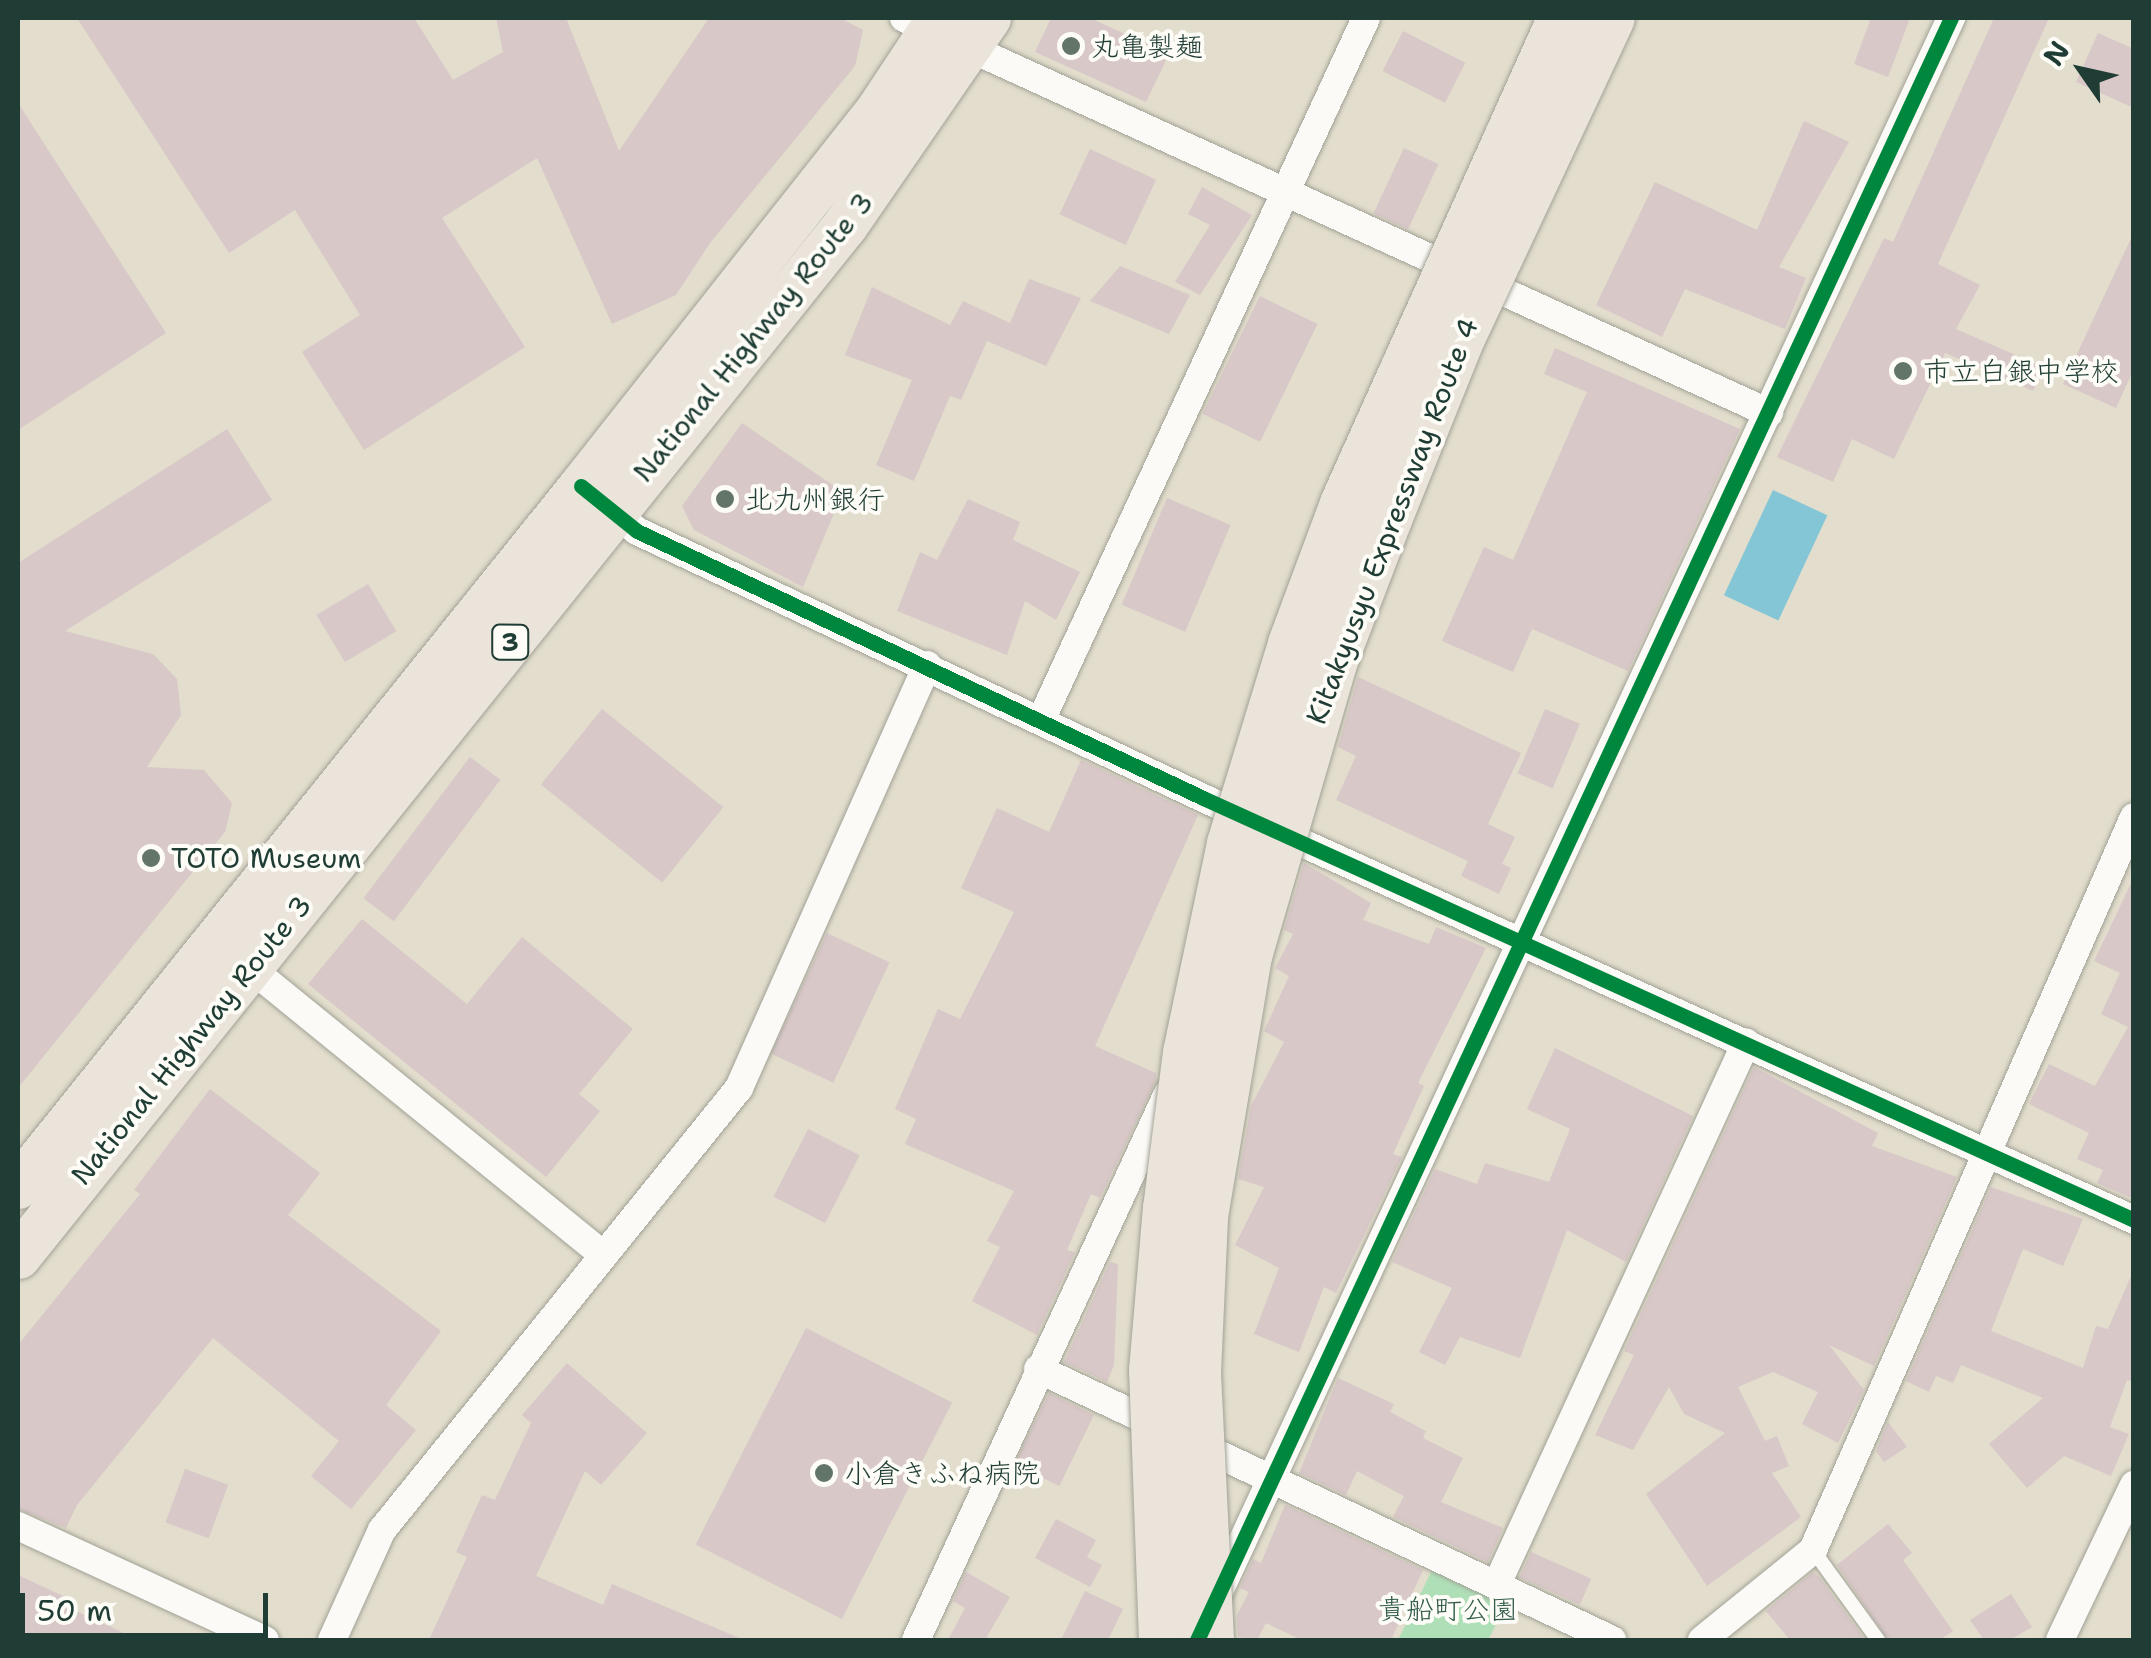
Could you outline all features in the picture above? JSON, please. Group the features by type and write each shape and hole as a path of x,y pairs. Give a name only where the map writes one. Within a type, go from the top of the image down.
{"highway":[{"name":"Kitakyusyu Expressway Route 4","path":"1164,1640 1154,1371 1188,1053 1228,861 1292,644 1345,504 1563,18"},
{"name":"Kitakyusyu Expressway Route 4","path":"1209,1640 1196,1372 1203,1216 1247,956 1332,663 1366,573 1458,342 1610,18"},
{"name":"National Highway Route 3","path":"18,1186 597,499 844,225 947,26"},
{"name":"National Highway Route 3","path":"18,1256 250,968 597,499"}],"street":[{"path":"1042,718 1366,18"},
{"path":"1197,1640 1518,940 1769,413 1951,18"},
{"path":"947,26 1287,194 1769,413"},
{"path":"597,499 637,530 1518,940 2134,1220"},
{"path":"332,1640 382,1530 739,1088 927,665"},
{"path":"1702,1640 1813,1550 2134,817"},
{"path":"916,1640 1038,1369 1291,834"},
{"path":"250,968 604,1255"},
{"path":"1497,1584 1746,1042"},
{"path":"1038,1369 1612,1640"},
{"path":"2060,1640 2134,1485"},
{"path":"18,1526 265,1640"}],"lane":[{"path":"1813,1550 1878,1640"}],"green space":[{"name":"貴船町公園","path":"1433,1568 1508,1601 1488,1640 1398,1640"}],"water":[{"path":"1773,490 1827,515 1778,620 1724,595"}],"building":[{"path":"77,18 414,18 453,80 503,52 496,18 566,18 619,151 709,18 840,18 863,30 855,66 710,243 676,295 612,324 537,158 442,218 525,347 364,450 302,352 360,315 295,210 229,253"},
{"path":"1051,18 1090,18 1169,54 1146,102 1035,52"},
{"path":"1871,18 1910,18 1888,77 1854,64"},
{"path":"1994,18 2049,18 1938,264 1980,285 1956,329 2043,367 2033,391 1945,353 1894,459 1852,439 1833,482 1777,457 1884,238 1893,242"},
{"path":"1403,31 1465,63 1445,103 1383,71"},
{"path":"2098,33 2134,49 2134,108 2076,82"},
{"path":"18,103 166,333 18,430"},
{"path":"1804,121 1849,142 1779,267 1806,278 1785,329 1685,289 1662,337 1596,305 1655,182 1757,230"},
{"path":"1404,148 1438,164 1408,229 1374,213"},
{"path":"1090,149 1156,180 1126,245 1060,214"},
{"path":"1202,187 1252,215 1200,295 1175,282 1210,225 1188,214"},
{"path":"2134,232 2134,369 2116,408 2063,384"},
{"path":"1120,266 1190,295 1169,334 1090,301"},
{"path":"1029,279 1081,298 1046,366 987,341 961,400 950,396 914,481 876,465 912,380 845,355 872,287 950,325 963,301 1010,323"},
{"path":"1260,296 1318,324 1260,442 1203,414"},
{"path":"1555,348 1740,429 1628,671 1532,629 1513,672 1442,641 1484,547 1513,560 1587,392 1544,374"},
{"path":"742,423 843,492 803,587 694,530 682,506"},
{"name":"TOTO Museum","path":"227,429 272,500 65,631 153,654 177,679 181,715 147,767 204,770 232,803 225,832 18,1088 18,563"},
{"path":"1167,498 1231,525 1185,632 1122,605"},
{"path":"968,499 1020,522 1013,540 1080,572 1056,620 1025,601 1007,655 897,611 920,552 937,560"},
{"path":"368,584 396,631 345,662 317,615"},
{"path":"1358,677 1521,753 1488,824 1515,837 1502,864 1511,868 1499,894 1461,876 1468,861 1336,800 1356,756 1338,747"},
{"path":"602,709 723,807 662,883 541,784"},
{"path":"1545,709 1580,724 1553,788 1518,773"},
{"path":"470,757 500,780 394,921 363,898"},
{"path":"1081,760 1198,815 1095,1046 1156,1073 1156,1080 1100,1198 1091,1194 1067,1250 1075,1252 1037,1335 972,1301 1000,1247 987,1241 1014,1191 905,1144 916,1119 895,1109 938,1009 960,1019 1014,912 961,888 997,808 1049,832"},
{"path":"1304,863 1371,903 1363,920 1429,944 1436,927 1486,948 1418,1083 1424,1086 1393,1154 1402,1157 1336,1293 1324,1287 1299,1352 1254,1334 1279,1268 1235,1245 1264,1187 1238,1179 1251,1106 1284,1042 1264,1031 1289,976 1275,968 1293,934 1284,930"},
{"path":"2134,877 2134,1199 2097,1183 2103,1170 2077,1159 2089,1133 2029,1104 2049,1064 2095,1086 2128,1027 2101,1014 2120,973 2094,961"},
{"path":"362,919 467,1004 522,937 633,1029 579,1094 600,1111 546,1177 308,984"},
{"path":"827,933 890,962 833,1083 771,1054"},
{"path":"1555,1048 1693,1116 1626,1262 1567,1230 1520,1358 1460,1337 1445,1365 1419,1352 1452,1288 1392,1262 1435,1169 1477,1184 1485,1163 1549,1182 1570,1129 1527,1109"},
{"path":"1754,1067 1878,1133 1872,1146 1957,1177 1874,1366 1829,1345 1864,1390 1838,1443 1802,1424 1818,1392 1773,1372 1738,1387 1765,1441 1777,1436 1789,1466 1772,1473 1801,1517 1707,1586 1646,1494 1725,1433 1684,1414 1669,1387 1633,1450 1595,1435 1634,1355 1624,1351"},
{"path":"210,1089 320,1173 288,1215 441,1331 386,1405 416,1430 351,1509 311,1476 339,1441 213,1338 77,1505 66,1528 18,1509 18,1345 140,1194 134,1190"},
{"path":"808,1129 860,1155 825,1223 773,1197"},
{"path":"1991,1187 2083,1219 2063,1266 2023,1249 1991,1331 2083,1368 2096,1326 2108,1329 2134,1269 2134,1382 2127,1380 2110,1427 2129,1434 2111,1476 2064,1456 2027,1488 1989,1444 2043,1398 1961,1365 1953,1383 1936,1376 1929,1392 1906,1381"},
{"path":"1110,1262 1118,1264 1114,1365 1107,1382 1064,1362"},
{"name":"小倉きふね病院","path":"806,1328 952,1402 842,1619 696,1545"},
{"path":"567,1363 647,1433 601,1485 585,1471 536,1576 603,1605 612,1584 744,1640 429,1640 467,1557 456,1552 482,1495 495,1500 531,1423 522,1415"},
{"path":"1338,1378 1394,1404 1390,1412 1426,1431 1423,1438 1463,1458 1441,1502 1503,1528 1488,1562 1393,1517 1404,1496 1357,1471 1346,1495 1299,1473"},
{"path":"1049,1393 1094,1415 1059,1486 1014,1464"},
{"path":"1888,1422 1907,1447 1884,1462 1876,1451"},
{"path":"185,1469 228,1485 209,1538 166,1523"},
{"path":"1285,1505 1423,1570 1391,1640 1302,1640 1266,1623 1257,1640 1238,1637 1237,1615 1249,1592 1240,1588 1253,1559 1261,1563"},
{"path":"1056,1519 1096,1540 1087,1557 1102,1565 1090,1587 1035,1558"},
{"path":"1888,1524 1912,1553 1903,1560 1953,1631 1939,1640 1888,1640 1837,1565"},
{"path":"1531,1552 1591,1579 1580,1604 1520,1578"},
{"path":"966,1572 1010,1597 985,1640 948,1640 965,1608 953,1601"},
{"path":"1813,1572 1865,1640 1790,1640 1766,1611"},
{"path":"18,1575 65,1597 61,1604 139,1640 18,1640"},
{"path":"1085,1591 1123,1609 1108,1640 1061,1640"},
{"path":"2011,1594 2032,1627 2010,1640 1984,1640 1970,1620"}],"cycle path":[{"path":"1197,1640 1951,18"},
{"path":"581,486 637,531 1203,798 2134,1220"}],"place":[{"name":"丸亀製麺","path":"1071,46"},
{"name":"市立白銀中学校","path":"1903,371"},
{"name":"北九州銀行","path":"725,499"},
{"name":"TOTO Museum","path":"151,858"},
{"name":"小倉きふね病院","path":"824,1473"}]}
